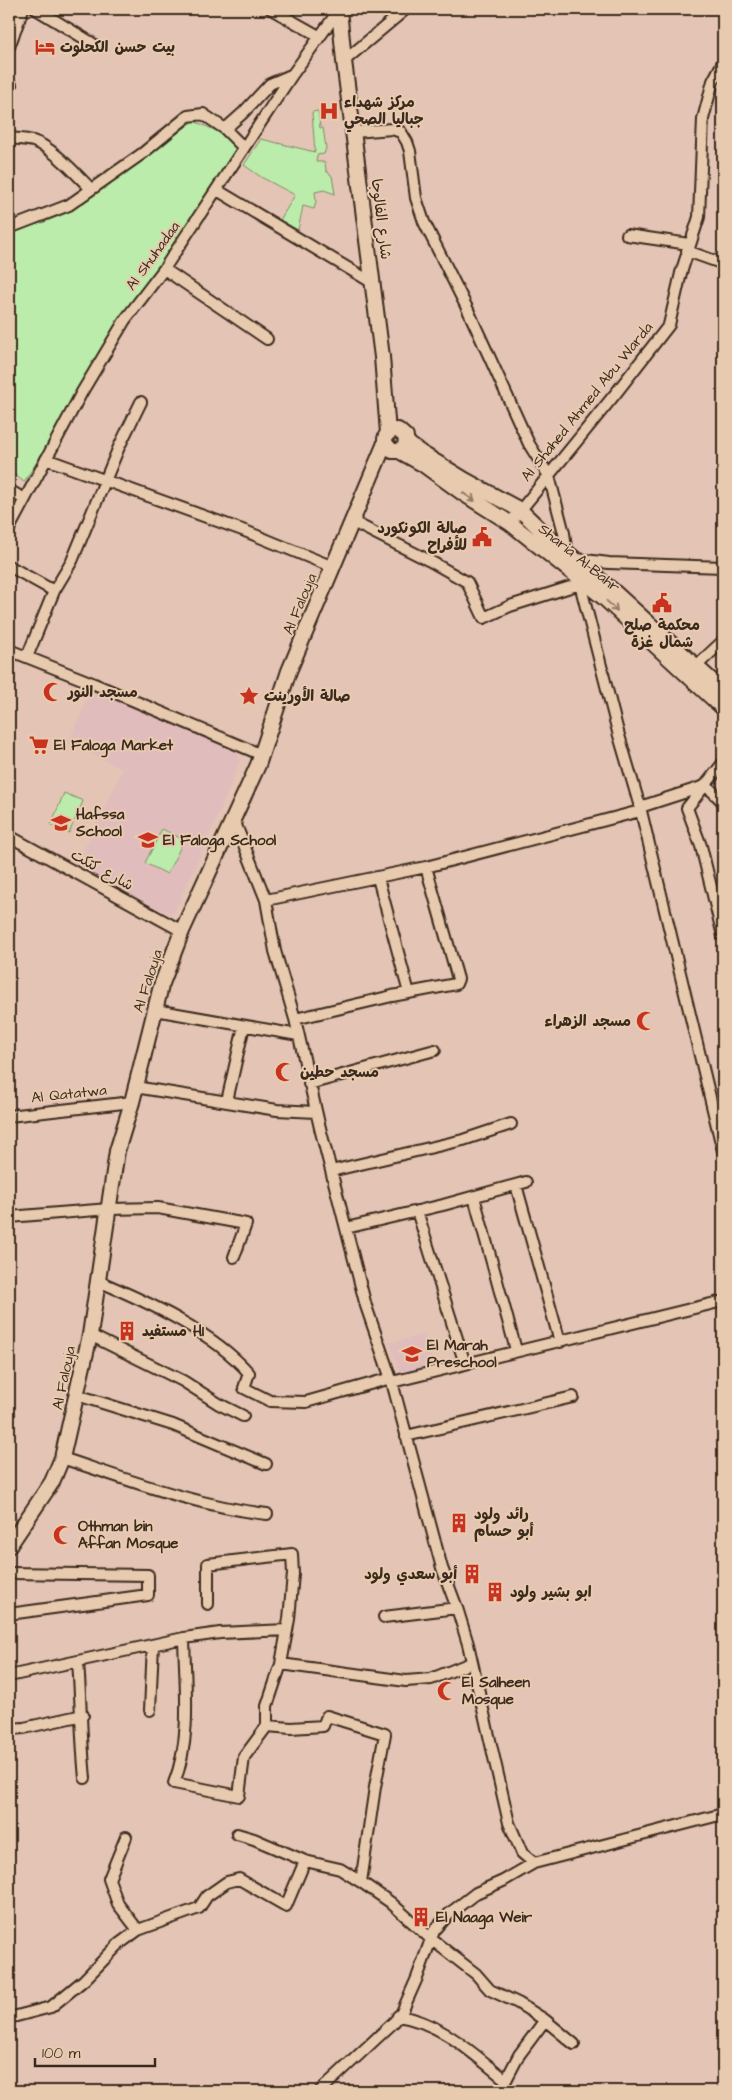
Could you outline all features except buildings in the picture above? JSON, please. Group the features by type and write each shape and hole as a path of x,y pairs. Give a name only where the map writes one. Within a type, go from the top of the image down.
{"main road":[{"name":"شارع الفالوجا","path":"339,9 382,357 386,438"},
{"path":"394,430 401,431 403,446 389,449 386,438 394,430"},
{"name":"Al Falouja","path":"9,1546 52,1482 62,1458 90,1335 117,1151 132,1102 161,986 182,931 262,755 289,671 353,522 386,438"},
{"name":"Sharia Al-Bahr","path":"403,446 421,453 520,510 691,671 723,708"},
{"name":"Sharia Al-Bahr","path":"403,446 429,469 464,494 571,560 582,583 604,598 691,671 723,691"}],"street":[{"path":"9,47 23,9"},
{"path":"36,9 92,43"},
{"path":"271,9 319,36"},
{"name":"Al Shuhadaa","path":"9,529 82,392 124,320 164,269 292,75 339,9"},
{"path":"344,61 406,9"},
{"name":"Al Shahed Ahmed Abu Warda","path":"510,523 669,325 688,248 699,217 703,119 713,81 723,62"},
{"path":"224,129 243,113 270,84 292,75"},
{"path":"9,84 11,85 9,90"},
{"path":"9,228 68,205 142,153 188,116 203,114 224,129 244,148"},
{"path":"354,132 392,129 401,132 407,142 410,151 416,198 424,222 468,310 529,444 549,476 571,560 723,567"},
{"path":"9,138 34,141 42,145 62,160 91,189"},
{"path":"217,190 373,283"},
{"path":"627,235 688,248 718,262 723,261"},
{"path":"164,269 268,339"},
{"path":"26,657 54,591 72,561 104,481 141,402"},
{"path":"46,458 104,481 245,531 334,567"},
{"path":"9,490 24,499"},
{"path":"353,522 430,560 467,582 484,618 510,606 549,596 582,583 618,732 640,810 723,1151"},
{"path":"9,566 54,591"},
{"path":"691,671 723,641"},
{"path":"9,650 262,755"},
{"path":"723,764 687,808 702,846 723,936"},
{"path":"266,900 426,867 640,810 706,786"},
{"path":"706,786 723,802"},
{"path":"234,820 266,900 275,951 295,1019 309,1084 366,1306 392,1380 442,1568 457,1608 509,1823 522,1852 534,1863"},
{"name":"شارع كتكت","path":"9,836 182,931"},
{"path":"295,1019 456,984 458,979 426,867"},
{"path":"378,878 409,993"},
{"path":"155,1010 298,1035"},
{"path":"227,1101 244,1026"},
{"path":"309,1084 435,1050"},
{"path":"135,1087 277,1110 316,1112"},
{"name":"Al Qatatwa","path":"9,1116 132,1102"},
{"path":"331,1170 463,1140 511,1124"},
{"path":"346,1228 522,1184 560,1342"},
{"path":"474,1197 516,1350"},
{"path":"9,1218 109,1209 158,1208 246,1224 234,1257"},
{"path":"417,1211 465,1364"},
{"path":"98,1282 138,1298 230,1353 249,1374 244,1388 270,1401 306,1402 723,1301"},
{"path":"90,1335 183,1381 219,1404 243,1416"},
{"path":"77,1395 173,1425 266,1464"},
{"path":"406,1436 573,1397"},
{"path":"62,1458 208,1504 267,1514"},
{"path":"184,1638 186,1720 184,1752 174,1783 238,1796 244,1757 267,1726 267,1706 281,1664 293,1574 292,1554 208,1564 208,1604"},
{"path":"9,1572 148,1575 148,1595 9,1614"},
{"path":"384,1617 457,1608"},
{"path":"9,1676 184,1638 220,1633 287,1630"},
{"path":"150,1710 153,1645"},
{"path":"78,1661 83,1715 81,1739 85,1778"},
{"path":"281,1664 406,1681 430,1679 471,1663"},
{"path":"9,1729 24,1728 83,1715"},
{"path":"267,1726 291,1728 322,1726 327,1716 385,1734 361,1882"},
{"path":"320,2091 398,2016 417,1978 434,1931 450,1914 476,1893 503,1881 534,1863 723,1814"},
{"path":"237,1834 254,1839 305,1861 340,1869 361,1882 390,1902 431,1939 476,1974 490,1990 518,2003 545,2020 574,2044"},
{"path":"126,1837 109,1879 118,1904 138,1930"},
{"path":"9,2018 51,2007 84,1980 119,1944 138,1930 199,1908 207,1896 227,1882 239,1879 286,1906 305,1861"},
{"path":"398,2016 416,2018 439,2029 506,2080 519,2055 545,2020"}],"shaded area":[{"path":"92,689 236,747 238,750 239,762 220,811 173,914 75,869 123,769 68,743"},
{"name":"El Marah Preschool","path":"423,1335 433,1365 400,1372 390,1343"}],"green space":[{"path":"318,111 320,128 323,128 326,148 324,154 317,155 316,162 325,162 326,171 332,176 335,194 324,190 315,192 316,201 314,209 303,206 298,230 280,220 295,195 261,177 244,165 261,139 315,152 312,112"},
{"path":"194,121 221,133 238,148 164,269 103,358 24,482 9,470 9,233 69,212"},
{"path":"64,793 83,801 69,833 51,825"},
{"path":"162,829 184,840 167,874 145,863"}],"place":[{"name":"بيت حسن الكحلوت","path":"45,47"},
{"name":"مركز شهداء جباليا الصحي","path":"329,111"},
{"name":"صالة الكونكورد للأفراح","path":"482,537"},
{"name":"محكمة صلح شمال غزة","path":"662,603"},
{"name":"مسجد النور","path":"53,692"},
{"name":"صالة الأورينت","path":"249,696"},
{"name":"El Faloga Market","path":"39,745"},
{"name":"Hafssa School","path":"61,823"},
{"name":"El Faloga School","path":"148,840"},
{"name":"مسجد الزهراء","path":"646,1021"},
{"name":"مسجد حطين","path":"285,1072"},
{"name":"مستفيد HI","path":"127,1331"},
{"name":"El Marah Preschool","path":"412,1354"},
{"name":"رائد ولود أبو حسام","path":"459,1523"},
{"name":"Othman bin Affan Mosque","path":"63,1535"},
{"name":"أبو سعدي ولود","path":"472,1574"},
{"name":"ابو بشير ولود","path":"495,1592"},
{"name":"El Salheen Mosque","path":"447,1691"},
{"name":"El Naaga Weir","path":"421,1917"}]}
